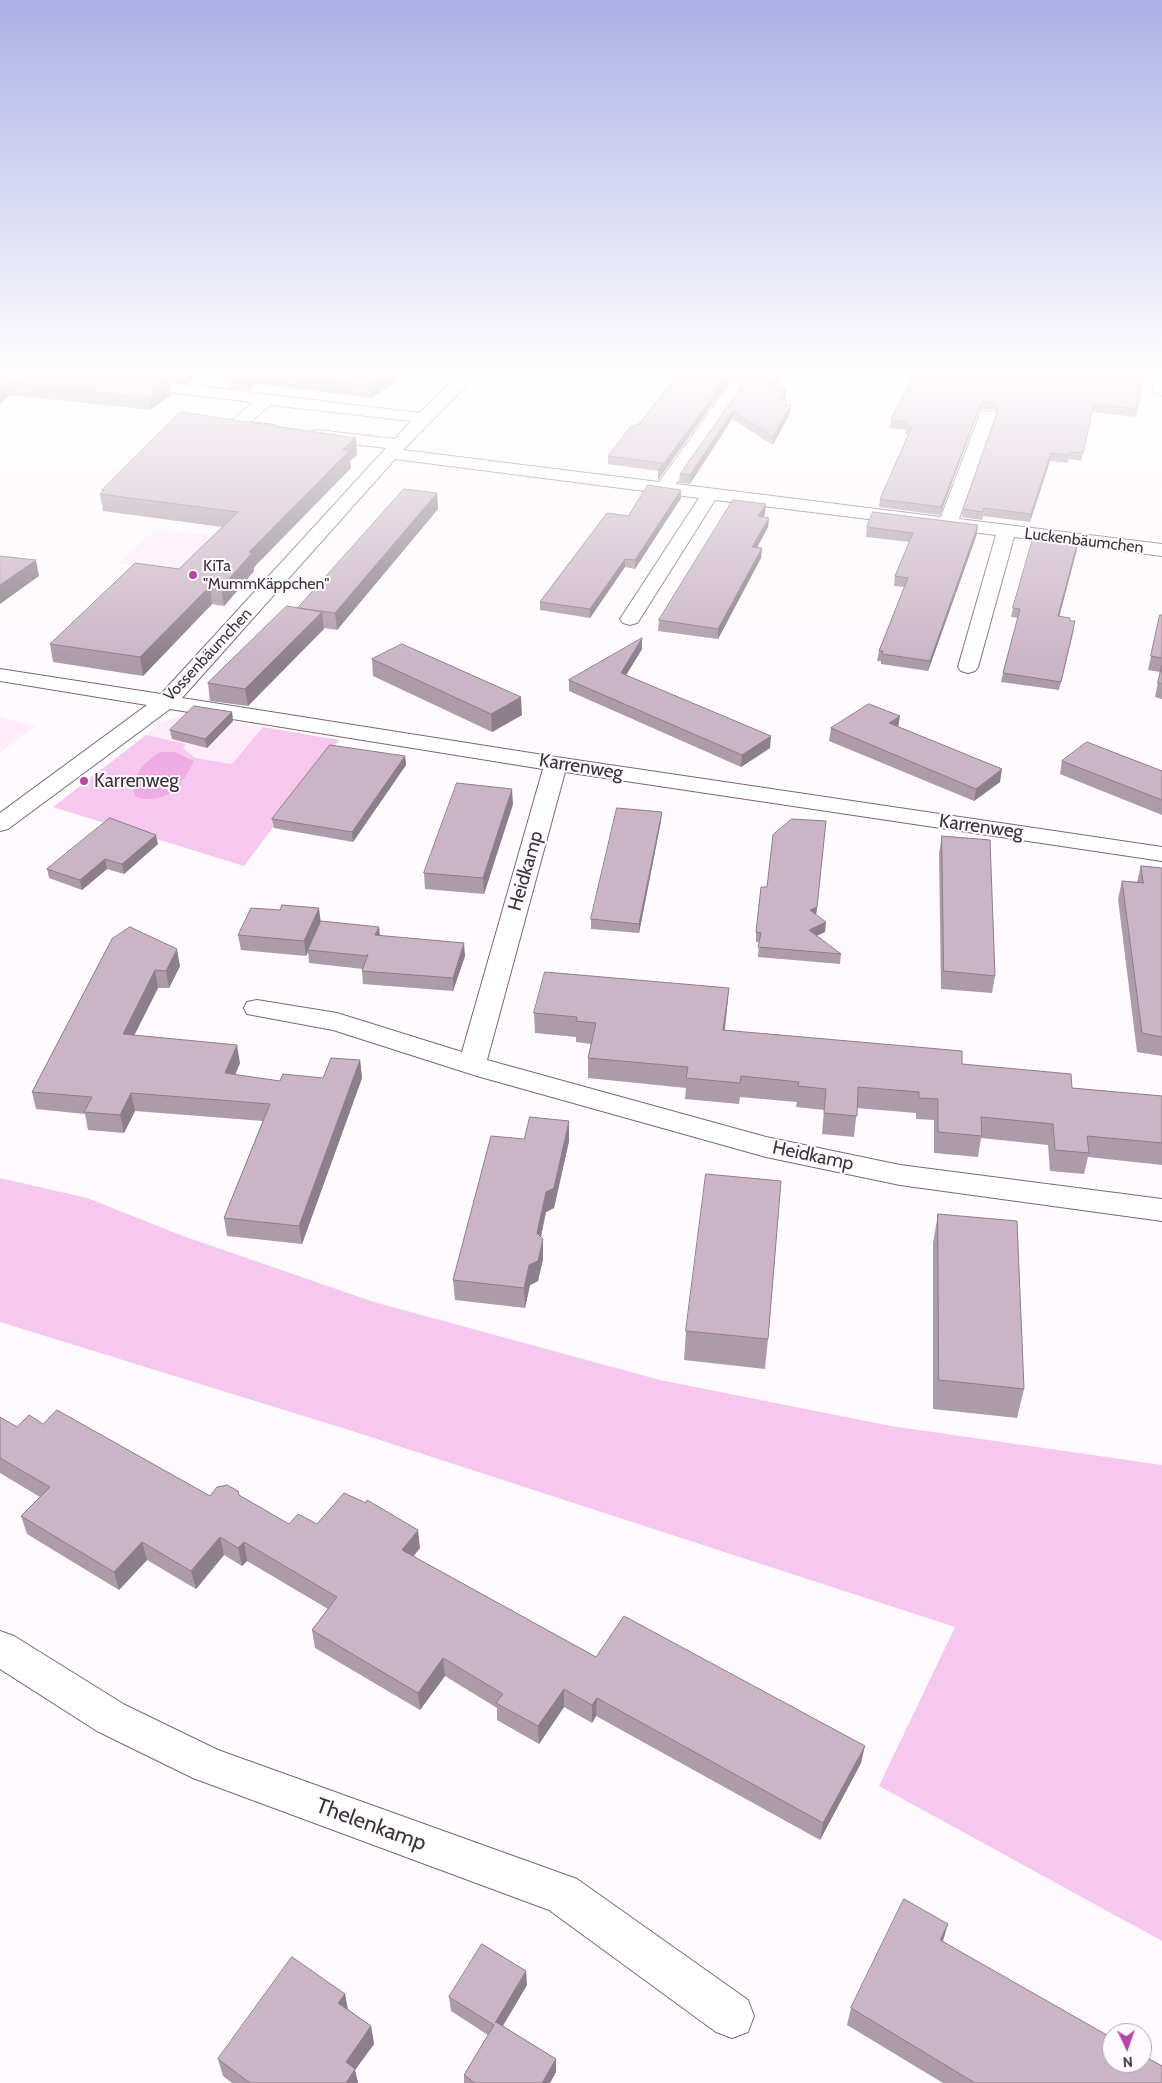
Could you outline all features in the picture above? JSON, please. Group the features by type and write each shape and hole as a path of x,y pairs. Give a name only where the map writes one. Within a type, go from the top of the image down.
{"street":[{"name":"Vossenbäumchen","path":"0,824 168,700 379,468"},
{"name":"Luckenbäumchen","path":"528,468 710,494 1162,550"},
{"path":"664,488 678,468"},
{"path":"948,524 968,468"},
{"path":"630,619 710,494"},
{"name":"Luckenbäumchen","path":"968,666 1006,531"},
{"name":"Karrenweg","path":"0,675 168,700 556,764 1162,854"},
{"name":"Heidkamp","path":"472,1064 556,764"},
{"name":"Heidkamp","path":"258,1008 338,1022 472,1064 766,1147 900,1175 1162,1210"},
{"name":"Thelenkamp","path":"0,1648 111,1718 207,1765 562,1894 732,2016"}],"shaded area":[{"name":"KiTa \"MummKäppchen\"","path":"155,530 282,538 253,570 259,571 225,607 213,605 201,616 113,604 139,566 119,563"},
{"path":"188,715 263,727 232,764 195,758 183,748 186,744 146,735 164,721"},
{"path":"0,717 35,726 0,753"},
{"path":"263,727 339,740 244,866 53,807 146,735 186,744 183,748 195,758 232,764"},
{"path":"161,752 175,752 194,761 182,781 173,791 159,798 141,799 135,796 134,788 137,775 144,764"},
{"path":"0,1178 87,1198 183,1236 374,1302 660,1380 891,1426 1162,1465 1162,1941 879,1786 955,1627 352,1431 0,1322"}],"building":[{"path":"124,468 332,468 249,552 252,553 221,588 210,586 140,657 50,644 135,563 179,569 238,512 100,494 104,490 102,490"},
{"path":"684,468 695,468 690,475 680,474"},
{"path":"894,468 956,468 941,507 880,499"},
{"path":"977,468 1046,468 1031,514 984,508 983,512 963,509"},
{"path":"648,485 681,490 635,560 625,559 590,609 540,602 607,513 628,516"},
{"path":"404,489 437,493 335,613 298,608"},
{"path":"733,500 766,504 758,516 769,518 752,547 762,548 718,629 659,620"},
{"path":"873,512 978,525 930,661 882,654 883,651 879,651 908,578 895,576 913,533 867,527"},
{"path":"1034,535 1078,541 1058,616 1075,621 1061,682 1003,673 1020,609 1013,608"},
{"path":"0,556 36,560 0,585"},
{"path":"287,606 322,612 245,689 208,683"},
{"path":"1160,615 1162,615 1162,658 1151,656"},
{"path":"642,638 621,673 771,736 742,755 569,680"},
{"path":"402,644 521,697 491,714 372,659"},
{"path":"1162,665 1162,684 1158,683"},
{"path":"869,704 900,716 889,723 1002,769 976,789 831,728"},
{"path":"194,706 232,712 205,739 170,730"},
{"path":"1087,742 1162,771 1162,800 1062,761"},
{"path":"330,745 405,756 352,832 272,819"},
{"path":"457,783 512,789 483,878 424,873"},
{"path":"617,808 662,812 639,924 591,919"},
{"path":"110,818 156,835 122,864 105,859 80,880 47,869"},
{"path":"792,819 826,821 817,907 810,910 826,922 809,930 841,954 758,947 761,933 756,932 761,887 767,887 773,835"},
{"path":"942,836 990,840 995,976 944,971"},
{"path":"1141,866 1162,868 1162,1037 1142,1033 1122,881 1143,883"},
{"path":"282,905 319,908 304,941 238,935 251,908 280,910"},
{"path":"321,921 379,927 375,935 464,943 453,978 362,971 368,954 367,956 308,950"},
{"path":"130,927 177,949 166,971 155,970 123,1034 237,1045 225,1073 280,1081 283,1074 323,1078 331,1058 360,1060 299,1226 224,1218 270,1104 131,1093 120,1115 84,1112 92,1097 32,1092 112,939"},
{"path":"545,972 729,988 723,1030 962,1051 962,1064 1071,1074 1072,1088 1162,1096 1162,1143 1087,1136 1089,1153 1055,1150 1053,1124 981,1117 982,1136 938,1132 938,1099 919,1098 919,1092 858,1087 857,1116 824,1113 826,1089 798,1086 799,1082 741,1076 740,1083 686,1078 688,1067 588,1058 596,1023 576,1021 577,1017 534,1013"},
{"path":"530,1117 569,1121 554,1188 546,1192 537,1233 543,1239 538,1261 529,1265 524,1288 453,1280 491,1136 524,1139"},
{"path":"706,1174 781,1181 768,1339 686,1331"},
{"path":"938,1214 1017,1221 1024,1389 939,1380"},
{"path":"57,1410 210,1496 217,1487 227,1485 238,1491 239,1495 289,1524 298,1514 317,1524 344,1493 366,1503 367,1500 418,1530 402,1550 596,1657 624,1616 865,1746 823,1823 597,1698 592,1705 564,1689 538,1726 496,1703 503,1694 443,1658 418,1693 312,1630 337,1597 244,1542 238,1548 220,1537 191,1571 142,1542 114,1572 21,1516 50,1487 0,1458 0,1417 17,1427 29,1415 43,1424"},
{"path":"904,1899 948,1924 940,1940 1102,2032 1102,2073 1152,2073 1152,2060 1162,2066 1162,2083 975,2083 851,2008"},
{"path":"482,1944 526,1971 495,2023 556,2059 542,2083 475,2083 464,2075 494,2025 449,1997"},
{"path":"292,1957 345,1994 338,2003 371,2026 346,2062 355,2069 346,2083 250,2083 218,2059"}],"place":[{"name":"KiTa \"MummKäppchen\"","path":"193,575"},
{"name":"Karrenweg","path":"84,781"}]}
